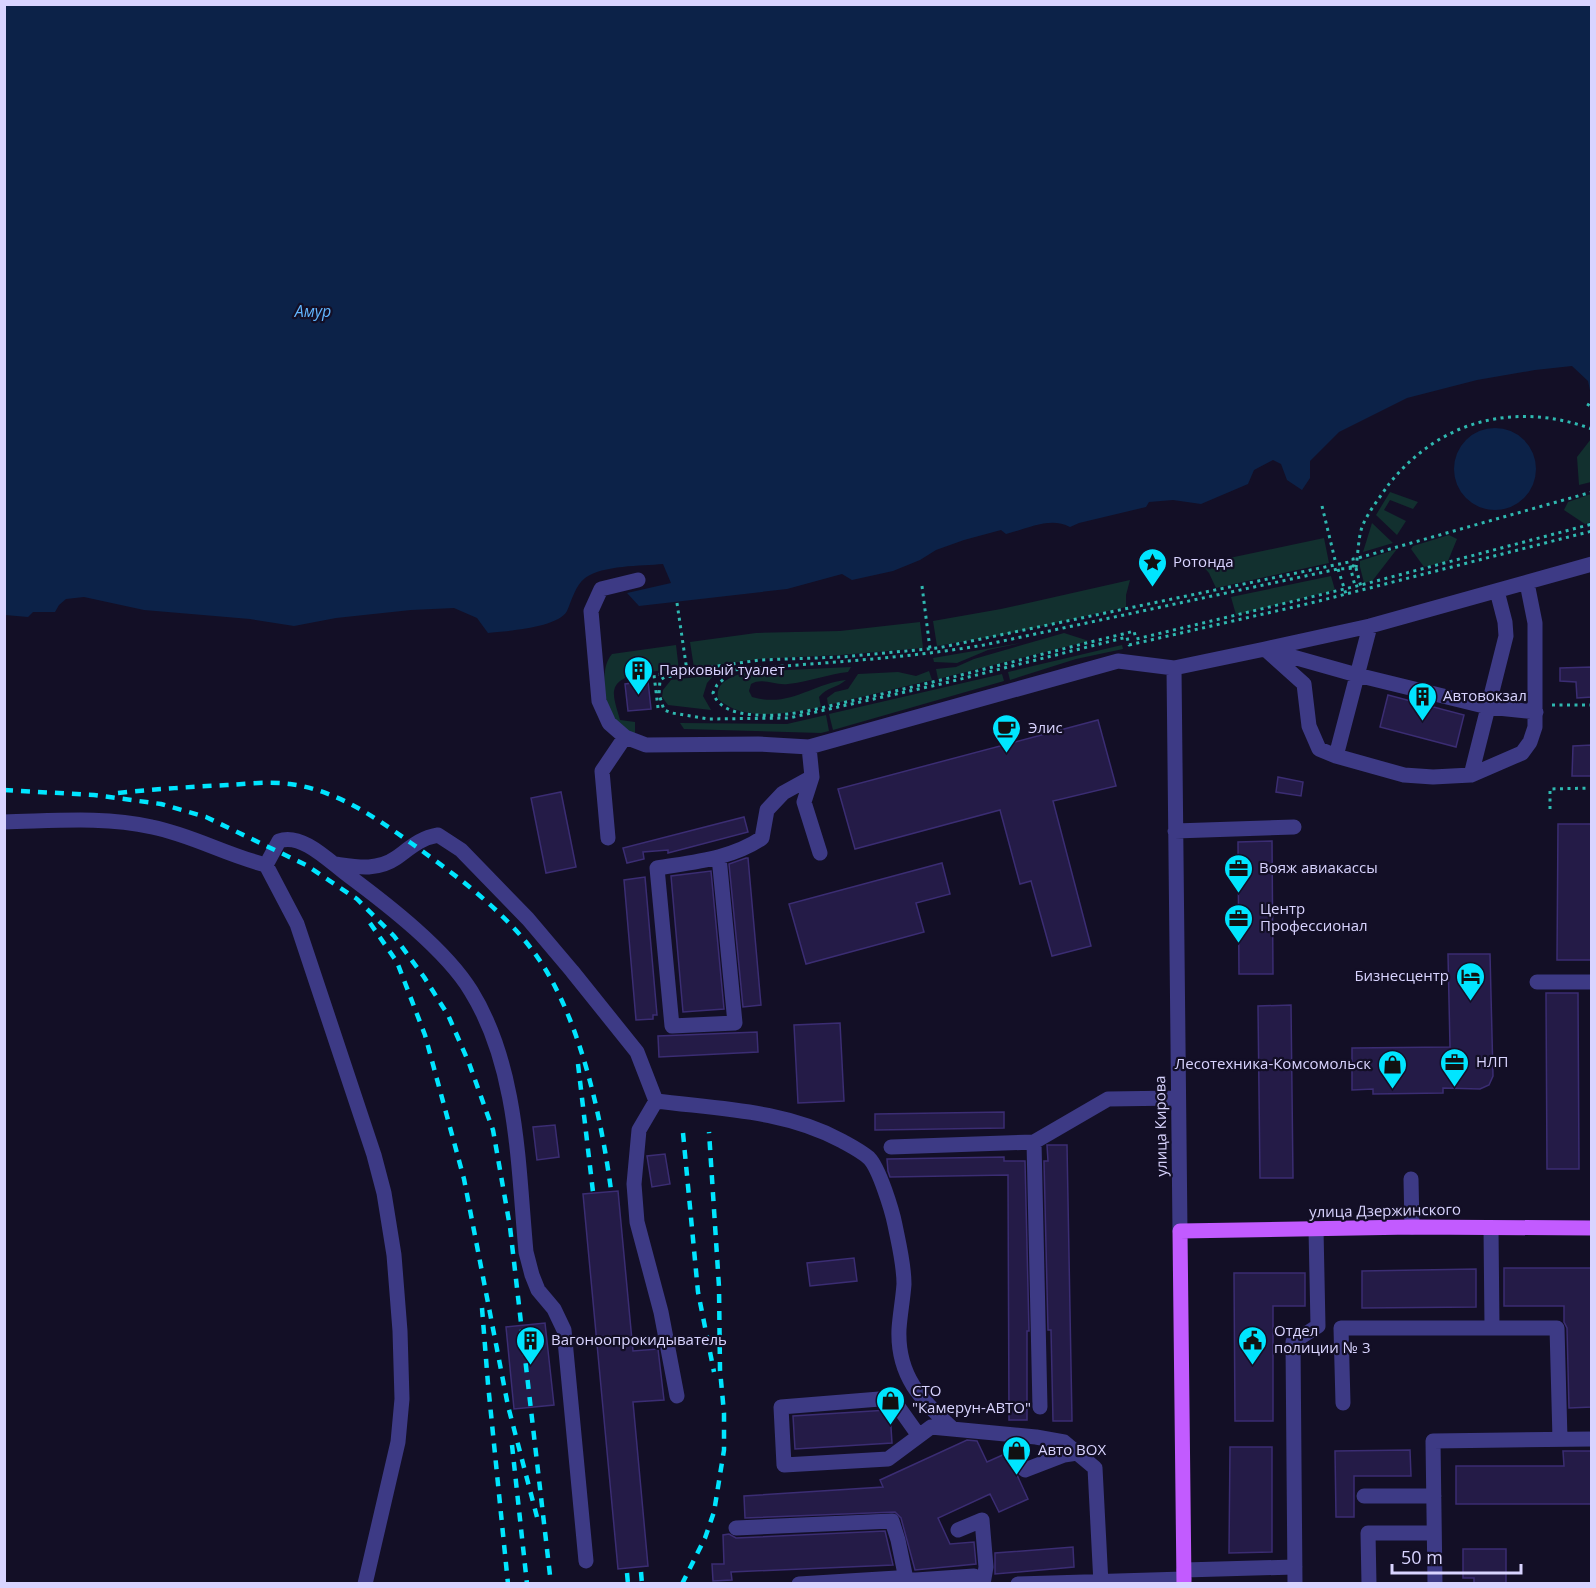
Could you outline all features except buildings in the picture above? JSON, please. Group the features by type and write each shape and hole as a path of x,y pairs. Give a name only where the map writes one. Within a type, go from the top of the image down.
{"main road":[{"name":"улица Дзержинского","path":"1180,1231 1412,1227 1592,1228"},
{"name":"улица Кирова","path":"1180,1231 1184,1578"}],"street":[{"path":"638,580 601,589 591,611 599,701 609,723 625,737 646,745 758,744 809,747 1118,661 1174,668 1370,626 1592,564"},
{"path":"1265,649 1304,684 1309,726 1320,749 1336,756 1404,775 1433,777 1471,775 1522,753 1530,742 1535,727 1535,623 1527,583"},
{"path":"1471,775 1506,636 1497,591"},
{"path":"1336,756 1370,626"},
{"path":"1265,649 1357,675 1488,707 1536,711"},
{"name":"улица Кирова","path":"1174,668 1180,1231"},
{"path":"608,838 602,771 625,737"},
{"path":"809,747 812,777 804,802 820,853"},
{"path":"719,857 735,1023 672,1026 657,868 719,857 748,847 762,838 767,810 783,793 812,777"},
{"path":"4,822 80,819 131,823 187,836 223,852 266,865 297,924 374,1155 384,1193 394,1255 402,1399 398,1442 365,1584"},
{"path":"1175,831 1294,827"},
{"path":"332,864 363,868 377,867 394,860 425,837 438,835 461,850 528,919 637,1052 656,1101"},
{"path":"266,865 279,841 286,838 305,844 382,901 448,962 471,992 496,1045 512,1103 526,1252 538,1290 554,1309 564,1330 586,1561"},
{"path":"1537,982 1592,982"},
{"path":"891,1147 1034,1142 1108,1099 1178,1098"},
{"path":"656,1101 639,1130 634,1184 637,1222 661,1312 677,1396"},
{"path":"656,1101 754,1112 791,1121 832,1136 870,1159 890,1203 903,1263 904,1283 899,1347 903,1362 910,1383 953,1429"},
{"path":"1034,1142 1040,1407"},
{"path":"1411,1179 1412,1227"},
{"path":"1491,1228 1492,1327"},
{"path":"1295,1584 1293,1342 1318,1326 1316,1229"},
{"path":"1343,1403 1341,1328 1557,1328 1560,1439"},
{"path":"919,1436 892,1398 781,1407 784,1465 888,1459 919,1436 931,1427 1036,1437 1064,1442 1095,1468 1101,1582"},
{"path":"1435,1584 1433,1441 1592,1439"},
{"path":"1025,1470 1064,1455 1077,1453"},
{"path":"1364,1496 1434,1496"},
{"path":"958,1530 982,1520 986,1567 983,1584"},
{"path":"736,1528 892,1521 906,1579"},
{"path":"1369,1584 1368,1533 1434,1533"},
{"path":"1018,1584 1184,1578 1295,1567"},
{"path":"799,1584 974,1576 983,1584"}],"path":[{"path":"1362,590 1356,568 1362,528 1380,497 1403,467 1434,441 1471,424 1511,417 1551,418 1592,429"},
{"path":"1351,568 1354,565 1353,559 1592,492"},
{"path":"1322,506 1336,564"},
{"path":"725,668 726,677 717,685 713,693 723,706 760,715 821,708 1134,631 1136,639 1361,585 1592,524"},
{"path":"1356,586 1349,562 1336,564 987,639 930,649 842,657 760,660 665,677 660,680 659,694 664,710 672,713 709,719 789,718 941,684 1127,637 1129,645 1346,594 1592,531"},
{"path":"658,708 654,675 725,668 866,661 940,652 1338,569 1356,568"},
{"path":"1338,569 1346,594"},
{"path":"922,586 930,649"},
{"path":"676,603 687,671"},
{"path":"1552,705 1592,705"},
{"path":"1550,809 1550,789 1592,788"}],"green space":[{"path":"1591,439 1591,482 1579,485 1577,457"},
{"path":"1390,492 1418,502 1413,509 1390,500 1384,510 1406,521 1397,535 1376,515"},
{"path":"1591,494 1591,522 1585,524 1564,510 1568,502"},
{"path":"1372,523 1393,543 1363,552"},
{"path":"1449,535 1457,539 1448,561 1424,567 1411,549 1413,546"},
{"path":"1324,538 1329,563 1216,588 1209,573 1201,564"},
{"path":"1397,549 1373,580 1364,583 1360,561"},
{"path":"1331,576 1335,590 1236,615 1231,597"},
{"path":"1130,580 1126,607 1007,634 937,646 933,621 1001,609"},
{"path":"920,622 923,648 759,659 694,668 690,642 756,633 840,631"},
{"path":"1064,633 1089,641 938,679 936,669 956,667 974,659"},
{"path":"1021,643 988,650 957,663 934,662 933,658"},
{"path":"676,645 679,670 632,675 617,684 614,694 620,720 635,722 635,734 624,729 617,723 608,706 604,677 608,660 612,654"},
{"path":"1122,645 1123,649 1076,659 1010,680 1008,672"},
{"path":"851,667 848,672 796,683 756,682 751,684 749,691 752,697 778,700 846,680 825,691 819,697 821,707 795,712 754,714 729,706 718,699 719,688 726,680 747,672"},
{"path":"929,671 932,680 828,705 827,698 835,692 848,689 858,674 898,672 916,676"},
{"path":"1002,674 1004,681 833,730 829,714"},
{"path":"714,675 707,683 703,696 711,710 668,705 662,697 663,690 671,680"},
{"path":"826,715 829,731 821,733 684,729 680,723 787,724"}],"water":[{"name":"Амур","path":"4,5 1591,5 1591,395 1588,381 1572,366 1477,380 1407,398 1339,432 1310,461 1310,478 1302,490 1287,480 1281,464 1273,460 1254,470 1248,484 1201,504 1173,500 1149,502 1146,507 1070,527 1046,523 1006,534 1001,530 936,550 920,560 893,571 852,580 842,574 787,589 639,606 627,593 671,583 663,564 612,568 585,578 576,589 562,617 543,625 518,630 488,633 477,618 454,608 336,618 294,626 250,619 144,610 84,597 66,599 55,612 33,612 28,617 5,615"},
{"path":"1487,428 1503,428 1518,435 1529,446 1536,461 1533,485 1524,498 1503,510 1487,510 1472,503 1461,492 1454,477 1454,461 1461,446 1472,435"}],"railway":[{"path":"118,793 267,783 307,787 339,798 369,814 460,879 492,906 521,936 549,976 563,1004 586,1065 601,1130 611,1190"},
{"path":"4,790 94,795 161,804 206,817 306,865 357,899 394,936 424,977 448,1015 469,1063 493,1130 510,1227 551,1584"},
{"path":"370,923 397,962 425,1035 464,1179 508,1406 537,1517"},
{"path":"578,1064 593,1192"},
{"path":"682,1584 705,1538 714,1512 724,1450 719,1287 709,1132"},
{"path":"683,1133 698,1292 714,1372"},
{"path":"482,1308 508,1584"},
{"path":"512,1445 527,1584"},
{"path":"641,1572 642,1584"},
{"path":"627,1573 628,1584"}],"place":[{"name":"Ротонда","path":"1152,588"},
{"name":"Парковый туалет","path":"638,696"},
{"name":"Автовокзал","path":"1422,722"},
{"name":"Элис","path":"1007,754"},
{"name":"Вояж авиакассы","path":"1238,894"},
{"name":"Центр Профессионал","path":"1239,944"},
{"name":"Бизнесцентр","path":"1470,1002"},
{"name":"НЛП","path":"1455,1088"},
{"name":"Лесотехника-Комсомольск","path":"1392,1090"},
{"name":"Вагоноопрокидыватель","path":"530,1366"},
{"name":"Отдел полиции № 3","path":"1253,1366"},
{"name":"СТО \"Камерун-АВТО\"","path":"891,1426"},
{"name":"Авто BOX","path":"1017,1476"}]}
